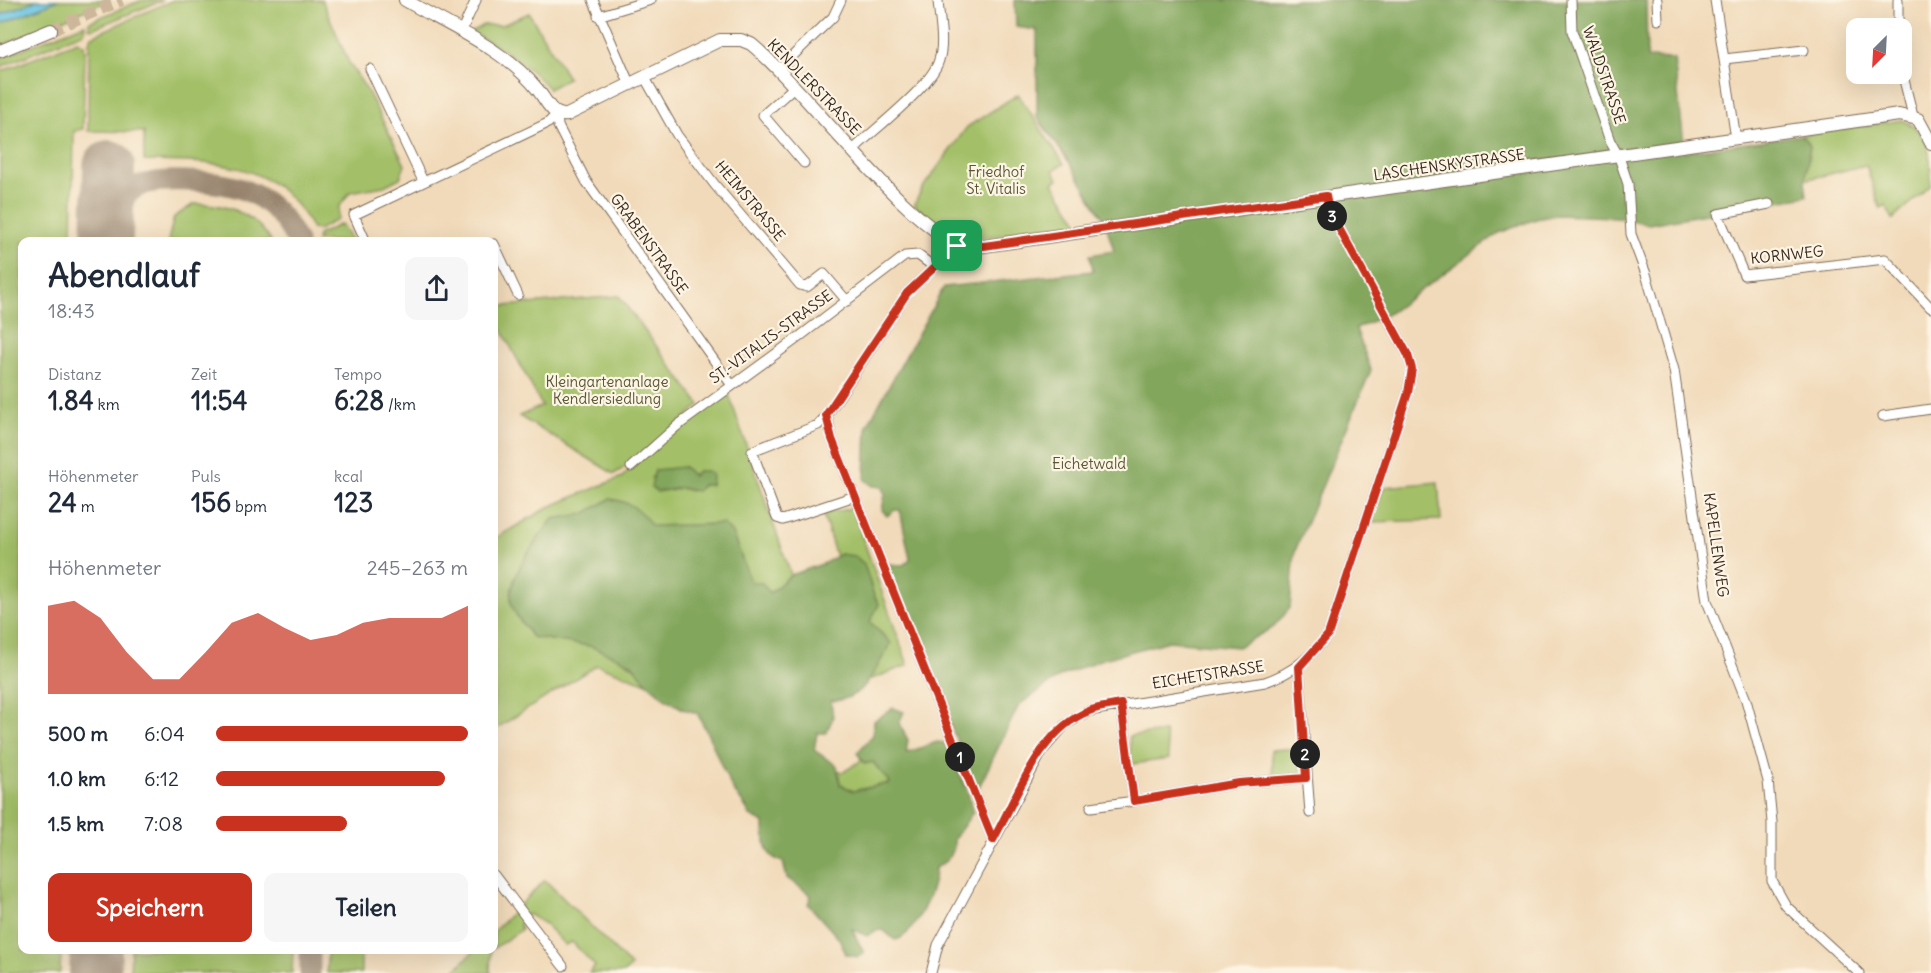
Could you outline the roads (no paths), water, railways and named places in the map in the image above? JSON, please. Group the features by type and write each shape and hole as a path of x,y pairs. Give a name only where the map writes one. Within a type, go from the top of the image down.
{"street":[{"path":"405,0 461,32 521,73 557,114"},
{"path":"461,32 476,0"},
{"path":"593,0 598,16 630,85"},
{"path":"598,16 651,0"},
{"path":"778,70 833,17 841,0"},
{"path":"853,150 926,82 937,68 941,48 938,0"},
{"name":"WALDSTRASSE","path":"1571,0 1569,11 1572,31 1610,141 1619,156"},
{"path":"1657,0 1658,20"},
{"path":"1715,0 1736,139"},
{"path":"1898,0 1898,18"},
{"path":"0,51 51,30"},
{"name":"KENDLERSTRASSE","path":"364,237 354,215 548,123 557,114 567,115 720,40 730,39 751,44 915,214 957,246"},
{"path":"1724,60 1804,50"},
{"path":"370,69 423,181"},
{"name":"HEIMSTRASSE","path":"645,78 682,142 800,285 807,287 824,274 848,301"},
{"path":"1905,84 1913,116 1922,125 1931,143"},
{"path":"794,87 763,115 804,163"},
{"name":"GRABENSTRASSE","path":"557,114 558,126 586,181 731,384"},
{"name":"LASCHENSKYSTRASSE","path":"957,246 984,246 1899,115 1913,116"},
{"name":"KAPELLENWEG","path":"1619,156 1628,184 1631,234 1646,274 1674,370 1707,601 1746,700 1768,782 1772,822 1772,881 1786,906 1859,973"},
{"name":"EICHETSTRASSE","path":"931,973 935,952 993,840 1042,750 1065,725 1089,711 1121,704 1265,682 1299,667 1328,635 1408,393 1412,369 1408,355 1329,210 1326,196"},
{"name":"KORNWEG","path":"1769,204 1718,214 1744,275 1885,260 1931,308"},
{"path":"855,496 783,520 777,518 752,451 818,425 907,293 957,246"},
{"name":"ST.-VITALIS-STRASSE","path":"632,467 655,443 731,384 848,301 908,254 918,255 934,267"},
{"path":"498,264 518,295"},
{"path":"1883,416 1931,409"},
{"path":"826,415 832,439 993,840"},
{"path":"1299,667 1310,813"},
{"path":"1121,704 1134,801"},
{"path":"1091,807 1239,783 1306,778"},
{"path":"498,879 563,966"}],"water":[{"path":"37,0 58,0 0,24 0,15"}],"tunnel":[{"path":"51,30 122,0"}],"park label":[{"name":"Friedhof St. Vitalis","path":"996,180"},
{"name":"Kleingartenanlage Kendlersiedlung","path":"607,390"},
{"name":"Eichetwald","path":"1089,464"}]}
